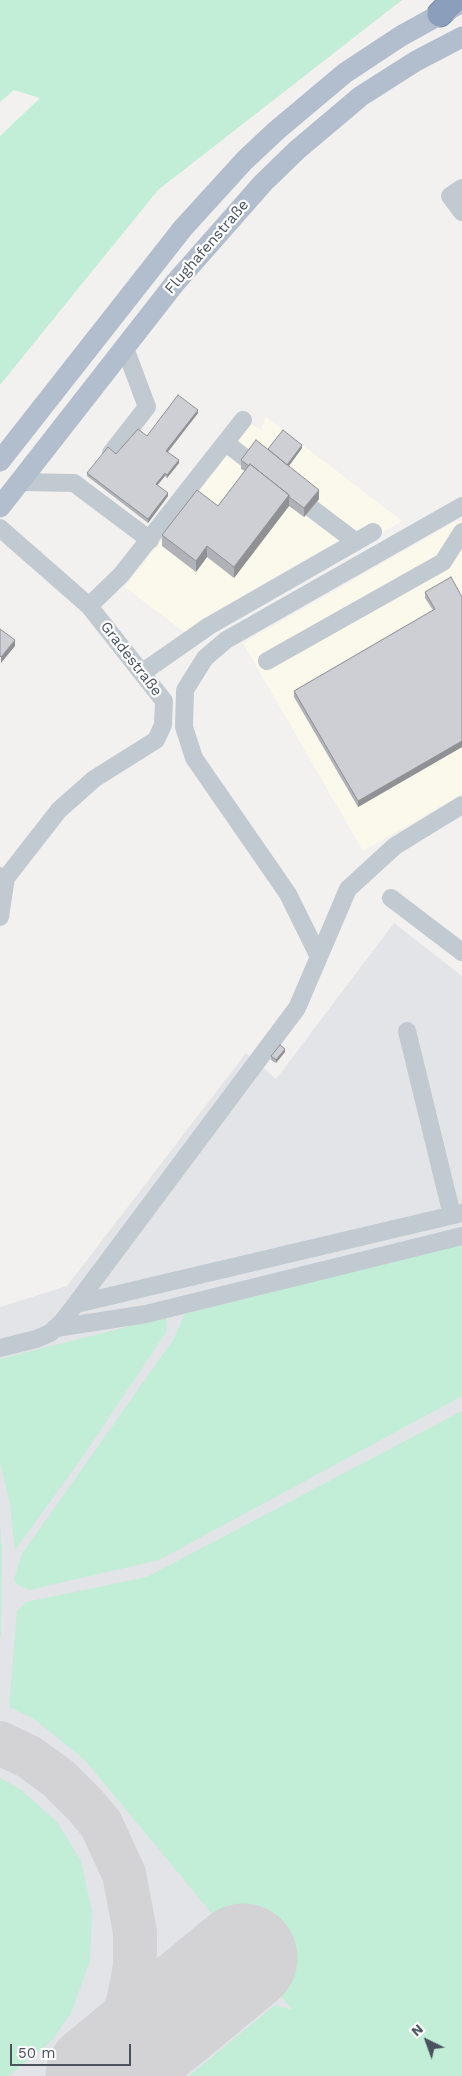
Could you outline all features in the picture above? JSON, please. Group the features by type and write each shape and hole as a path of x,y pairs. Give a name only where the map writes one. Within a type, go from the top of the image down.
{"main road":[{"name":"Flughafenstraße","path":"0,461 183,228 245,160 277,130 345,73 447,7 462,2"},
{"name":"Flughafenstraße","path":"0,507 204,248 296,150 361,96 416,61 462,37"}],"street":[{"path":"416,61 462,44"},
{"path":"462,188 450,196 462,212"},
{"path":"111,453 147,407 125,348"},
{"path":"89,606 122,575 244,420"},
{"path":"0,445 26,428"},
{"path":"226,444 248,460"},
{"path":"20,482 82,483 150,540"},
{"path":"318,955 288,894 194,758 184,727 185,690 205,658 226,640 462,506"},
{"path":"312,508 356,542"},
{"name":"Gradestraße","path":"0,528 89,606 164,701 163,726 156,740 94,779 58,810 3,877"},
{"path":"143,672 209,626 373,532"},
{"path":"267,662 443,562 462,532"},
{"path":"0,1348 36,1339 61,1324 297,1008 318,955 348,889 396,846 462,805"},
{"path":"0,917 3,877"},
{"path":"391,898 462,952"},
{"path":"76,1304 457,1214 407,1031"},
{"path":"56,1328 146,1314 462,1236"}],"shaded area":[{"path":"266,417 402,521 338,558 329,546 216,611 184,632 125,587 251,424 261,430"},
{"path":"458,520 462,527 462,794 363,851 243,643"},
{"path":"394,923 462,976 462,2076 0,2076 0,1307 67,1286 246,1053 276,1079"}],"green space":[{"path":"0,0 402,0 158,190 0,385 0,136 40,98 14,90 0,102"},
{"path":"462,1244 462,1396 159,1560 29,1590 18,1585 14,1579 22,1554 173,1340 185,1314"},
{"path":"166,1317 167,1331 86,1452 15,1550 10,1504 0,1462 0,1359"},
{"path":"462,1411 462,2076 189,2076 275,2005 293,2010 271,1985 286,1971 239,1913 223,1927 85,1760 33,1718 9,1707 17,1611 26,1602 147,1577"},
{"path":"0,1524 2,1552 1,1637 0,1636"},
{"path":"0,1778 20,1789 57,1822 81,1861 92,1911 90,1961 71,2013 52,2040 9,2076 0,2076"}],"building":[{"path":"178,395 198,410 166,451 179,460 167,475 165,473 156,484 168,493 148,519 87,473 108,447 116,454 138,429 147,436"},
{"path":"283,430 302,445 287,465 268,449"},
{"path":"256,440 319,490 304,508 250,464 249,466 241,460"},
{"path":"250,464 289,495 234,567 207,546 196,561 162,535 197,490 218,506"},
{"path":"451,577 462,597 462,741 358,801 294,691 435,609 425,592"},
{"path":"0,629 15,640 1,657 0,656"},
{"path":"280,1045 285,1049 276,1060 271,1056"}],"taxiway":[{"path":"0,1743 29,1757 58,1778 85,1805 101,1824 124,1874 135,1932 135,1966 129,1999 119,2027 103,2061 91,2076"}],"runway":[{"path":"100,2076 243,1958"}]}
